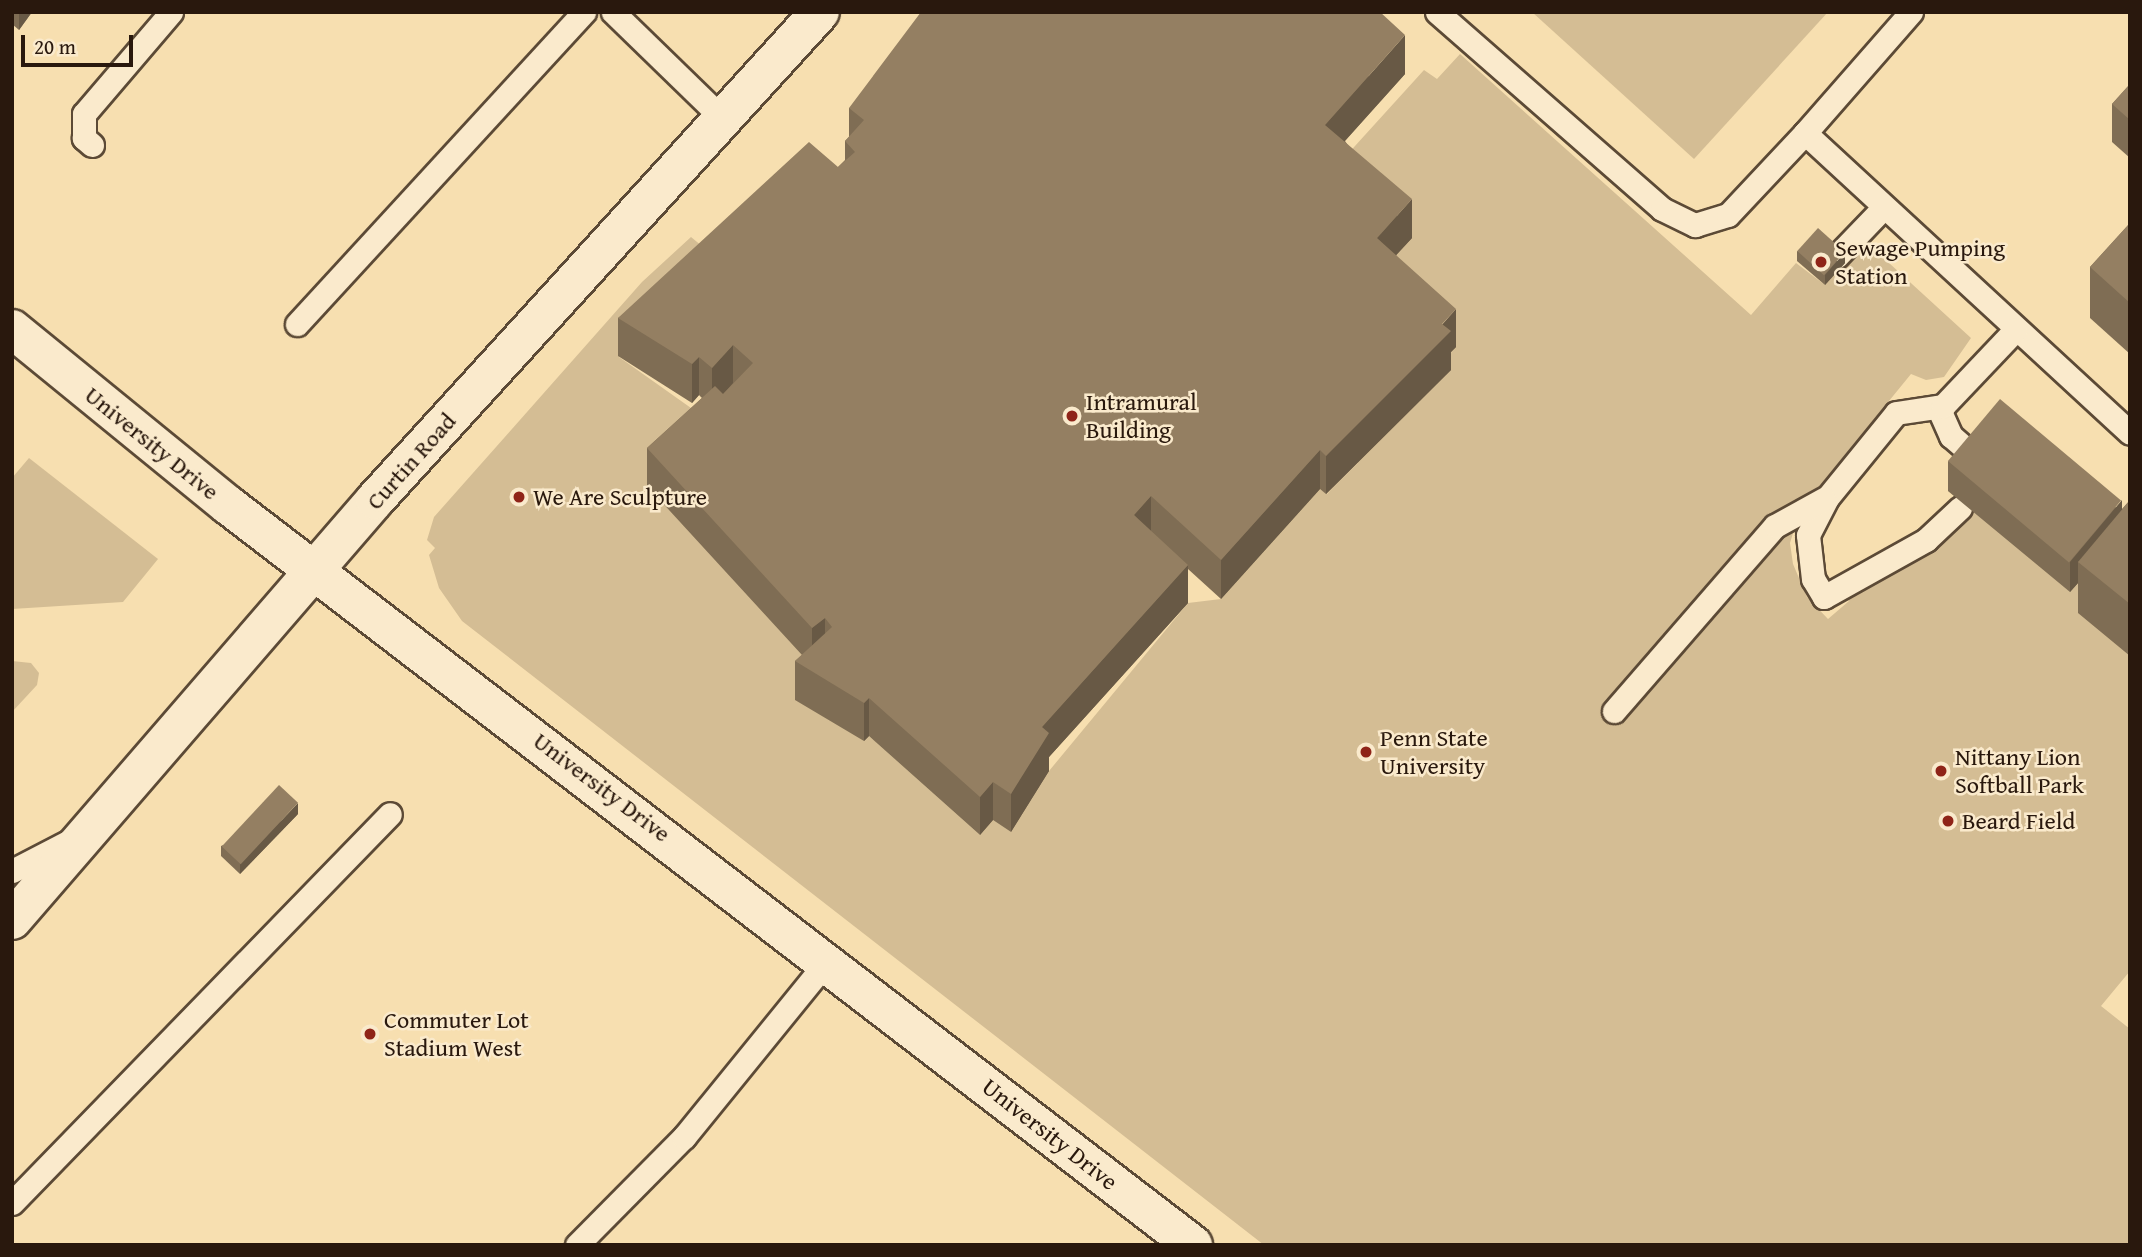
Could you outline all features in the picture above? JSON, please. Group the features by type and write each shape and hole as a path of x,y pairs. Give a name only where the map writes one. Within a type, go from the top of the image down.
{"main road":[{"name":"Curtin Road","path":"12,920 316,571 820,12"},
{"name":"University Drive","path":"12,329 316,571 827,961 1192,1245"}],"lane":[{"path":"92,145 84,138 84,114 171,12"},
{"path":"297,324 584,12"},
{"path":"613,12 724,120"},
{"path":"1437,12 1662,209 1695,225 1728,215 1805,133 1911,12"},
{"path":"1805,133 2015,330 2130,433"},
{"path":"1837,256 1883,208"},
{"path":"1960,508 1926,540 1824,597 1807,556 1814,519 1827,498 1896,413 1938,407 1962,392 2015,330"},
{"path":"1938,407 1951,436 1976,458"},
{"path":"1614,710 1775,527 1827,498"},
{"path":"12,1203 390,814"},
{"path":"12,871 86,833"},
{"path":"577,1245 684,1137 827,961"}],"shaded area":[{"path":"1532,12 1828,12 1694,159"},
{"path":"1460,54 1751,315 1796,263 1825,285 1865,241 1971,338 1944,377 1926,380 1911,374 1800,510 1790,543 1793,564 1807,597 1828,619 1849,601 1845,597 1967,507 1948,491 2000,429 2130,538 2130,971 2101,1006 2130,1029 2130,1245 1264,1245 462,621 439,588 429,555 435,548 427,540 434,517 642,282 691,237 708,251 619,357 715,425 812,666 869,736 980,835 993,820 1011,832 1049,771 1188,603 1221,599 1320,489 1327,494 1455,348 1377,276 1411,237 1335,168 1424,70 1437,79"},
{"path":"29,458 158,559 123,602 12,609 12,478"},
{"path":"12,661 31,663 39,673 37,685 12,712"}],"building":[{"name":"Intramural Building","path":"921,12 1380,12 1405,35 1325,125 1412,199 1377,238 1456,309 1442,324 1451,331 1326,456 1320,450 1221,560 1151,496 1134,515 1188,565 1042,727 1049,733 1011,794 993,782 980,797 869,698 864,703 795,661 832,627 825,618 812,628 647,448 715,386 723,394 753,363 733,345 712,368 699,357 692,364 618,318 809,142 838,167 855,152 845,141 864,120 849,108"},
{"path":"2130,84 2130,120 2112,104"},
{"path":"2130,223 2130,303 2090,267"},
{"name":"Sewage Pumping Station","path":"1818,228 1845,252 1824,275 1797,251"},
{"path":"2000,399 2121,501 2069,563 1948,461"},
{"path":"2130,500 2130,604 2078,562"},
{"path":"279,785 298,803 241,864 222,846"}],"place":[{"name":"Sewage Pumping Station","path":"1821,262"},
{"name":"Intramural Building","path":"1072,416"},
{"name":"We Are Sculpture","path":"519,497"},
{"name":"Penn State University","path":"1366,752"},
{"name":"Nittany Lion Softball Park","path":"1941,771"},
{"name":"Beard Field","path":"1948,821"},
{"name":"Commuter Lot Stadium West","path":"370,1034"}]}
